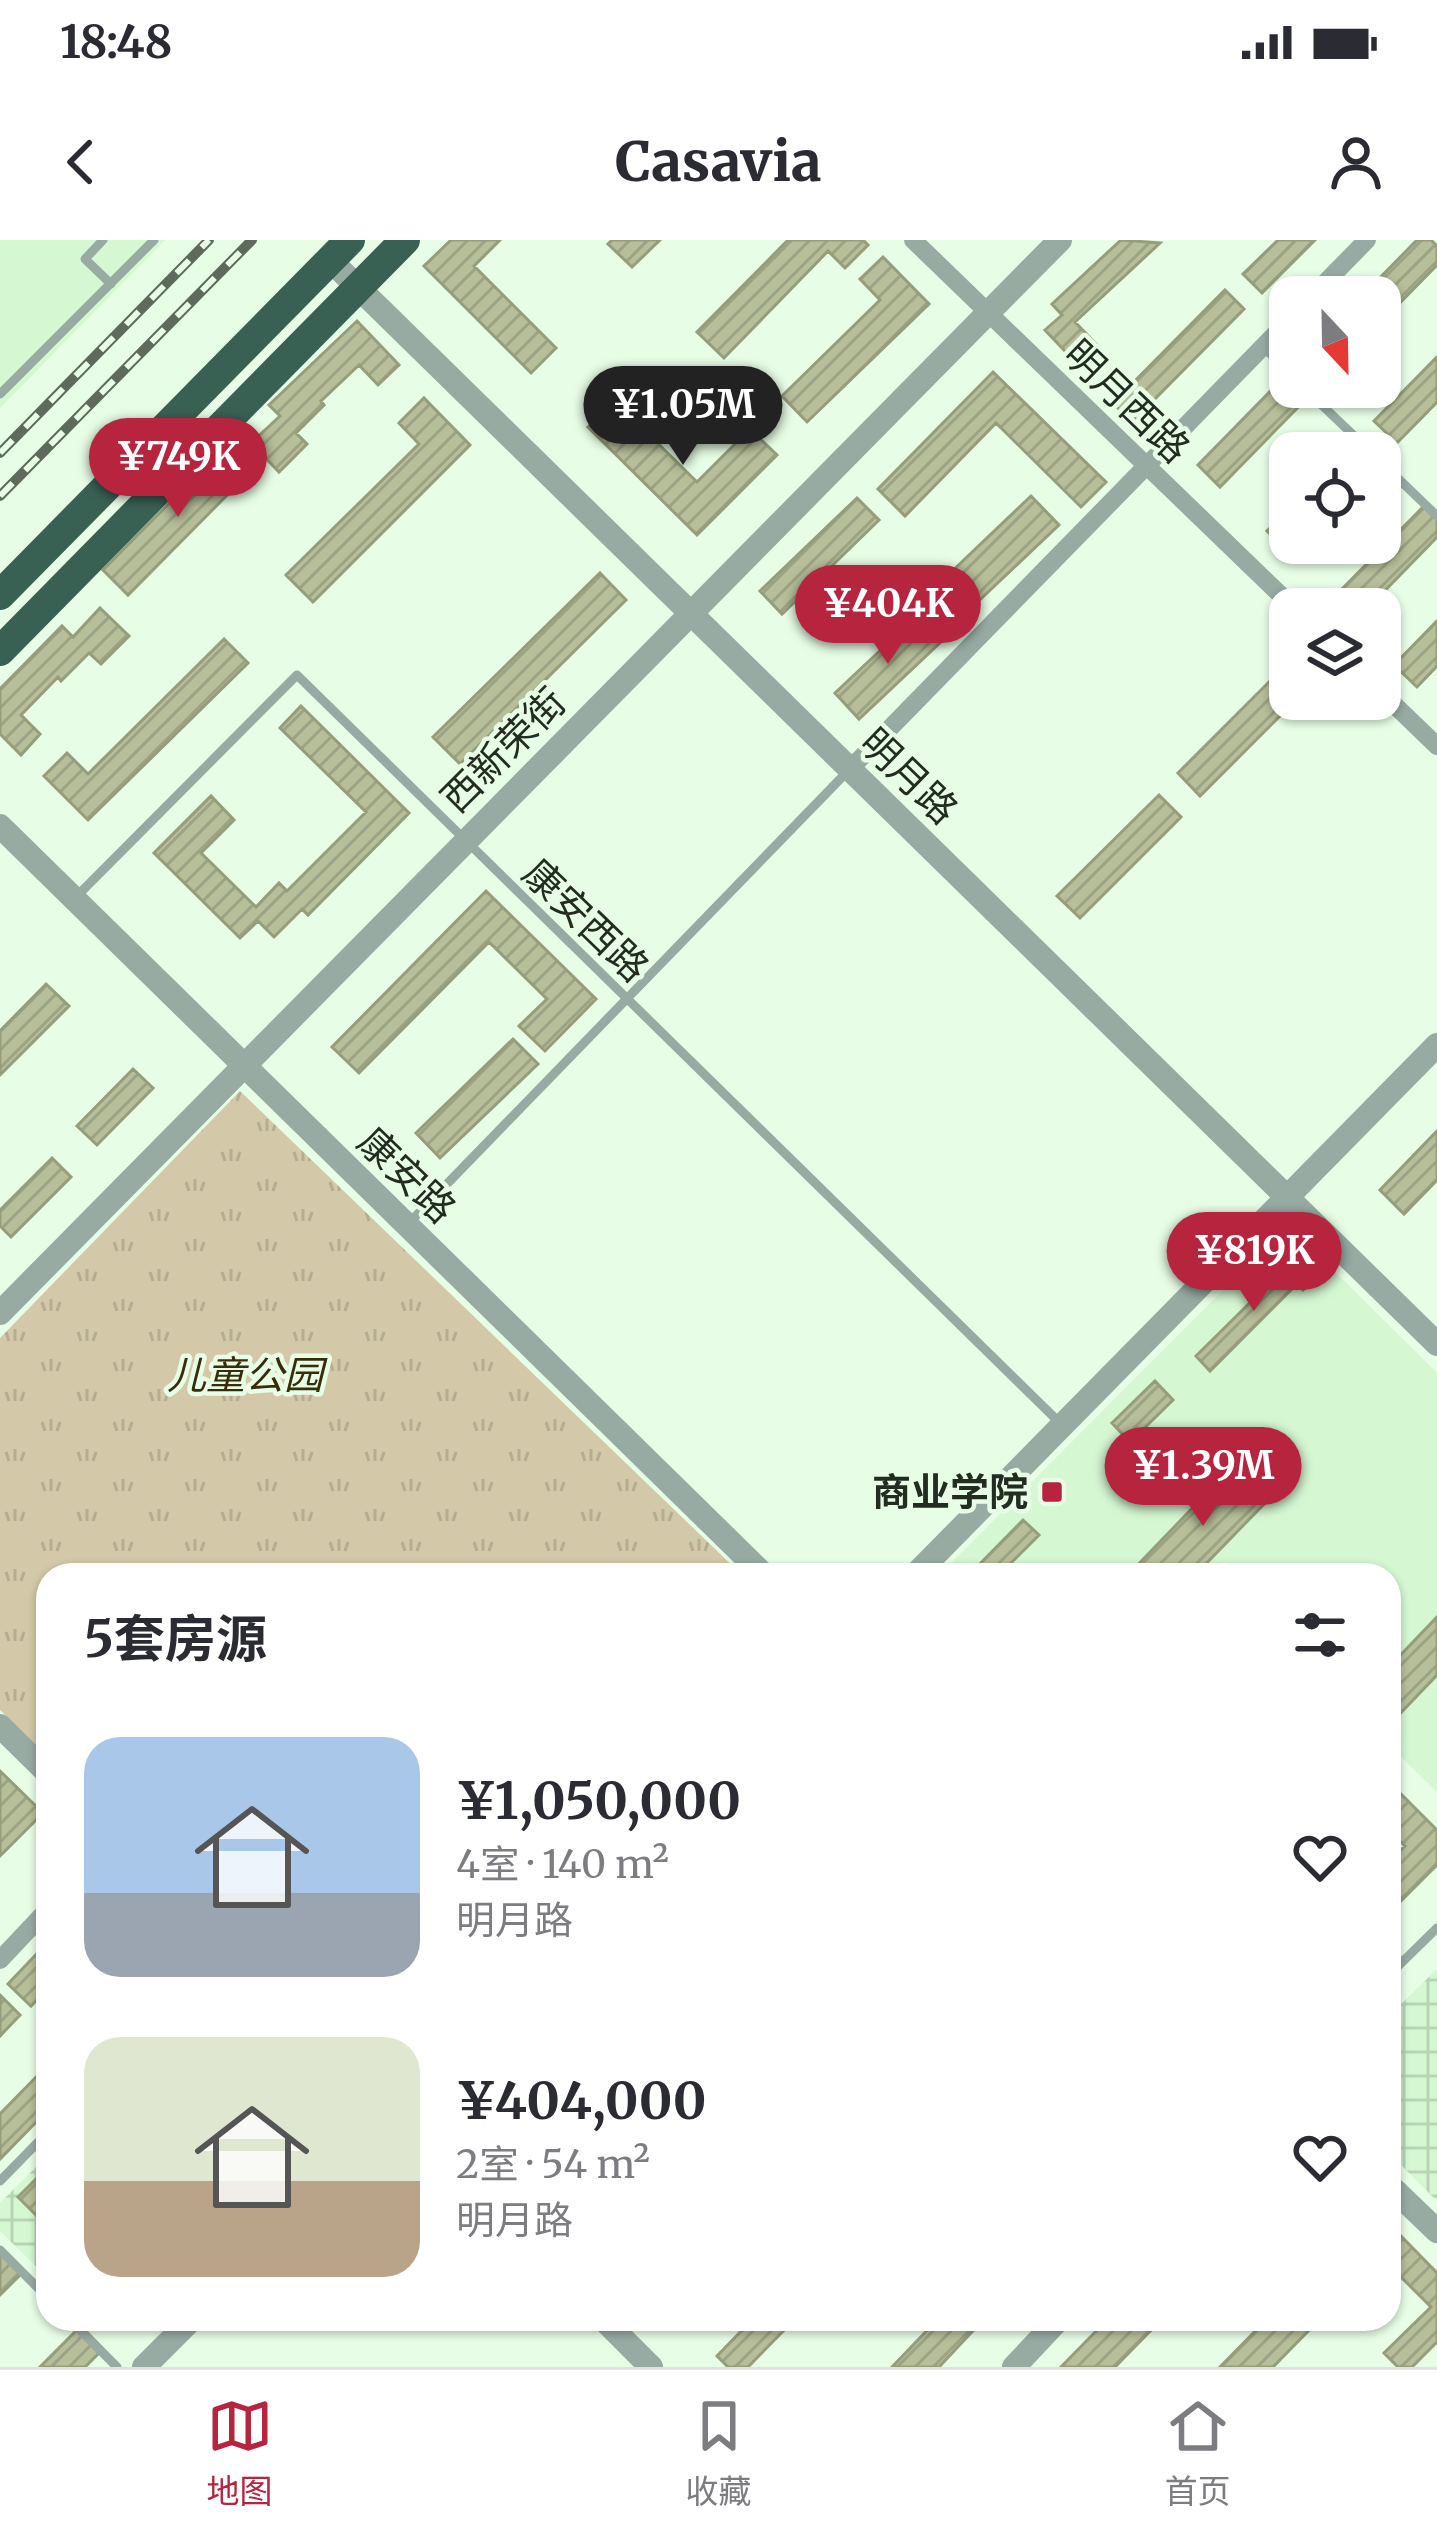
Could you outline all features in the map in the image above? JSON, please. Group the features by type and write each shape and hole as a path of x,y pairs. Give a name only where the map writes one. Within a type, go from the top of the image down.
{"highway":[{"path":"0,651 405,240"},
{"path":"0,595 340,250"}],"street":[{"name":"明月西路","path":"913,240 1273,588"},
{"name":"西新荣街","path":"0,1313 1060,240"},
{"path":"1332,276 1367,240"},
{"name":"明月路","path":"340,250 358,287 1437,1344"},
{"path":"850,769 1269,340"},
{"path":"1401,711 1437,746"},
{"name":"康安路","path":"0,826 752,1563"},
{"path":"927,1563 1437,1045"},
{"path":"0,1726 36,1761"},
{"path":"0,1960 36,1922"},
{"path":"1401,2196 1437,2231"},
{"path":"144,2367 180,2331"},
{"path":"614,2331 651,2367"},
{"path":"1014,2367 1048,2331"}],"lane":[{"path":"103,240 85,259 111,284"},
{"path":"0,394 154,240"},
{"path":"1263,346 1269,352"},
{"path":"1325,408 1350,432"},
{"path":"1401,481 1437,516"},
{"name":"康安西路","path":"74,898 296,675 1063,1425"},
{"path":"407,1225 850,769"},
{"path":"1401,1963 1437,1928"},
{"path":"0,2181 36,2144"},
{"path":"0,2250 36,2286"},
{"path":"81,2331 117,2367"}],"shaded area":[{"path":"0,240 165,240 0,408"},
{"path":"1288,1225 1437,1373 1437,1792 1401,1757 1401,1563 951,1563"},
{"path":"1437,1969 1437,2201 1401,2165 1401,2004"},
{"path":"36,2167 36,2266 0,2231 0,2203"}],"green space":[{"name":"儿童公园","path":"240,1091 730,1563 36,1563 36,1744 0,1710 0,1338"}],"building":[{"path":"451,240 500,240 474,266 556,348 531,373 424,266"},
{"path":"612,240 660,240 632,267 608,244"},
{"path":"788,240 863,240 868,245 845,268 828,251 724,358 697,332"},
{"path":"1121,240 1160,243 1075,322 1098,346 1078,365 1045,330 1062,315 1052,304"},
{"path":"1278,240 1315,240 1279,276 1269,276 1269,286 1262,293 1243,274"},
{"path":"1417,240 1431,240 1437,246 1437,265 1401,302 1401,276 1382,276"},
{"path":"883,257 929,304 807,422 782,396 880,300 860,279"},
{"path":"1225,290 1244,309 1132,422 1113,403"},
{"path":"357,321 399,365 378,385 359,365 296,433 307,444 279,472 251,443 280,416 269,405"},
{"path":"1437,357 1437,402 1401,439 1401,432 1386,432 1374,421 1387,408 1401,408 1401,394"},
{"path":"993,372 1106,482 1081,507 996,423 905,516 878,489"},
{"path":"1269,392 1269,408 1297,408 1220,487 1198,465"},
{"path":"424,398 470,445 313,602 286,575 419,444 399,423"},
{"path":"615,401 697,482 750,429 777,455 697,535 588,427"},
{"path":"227,445 252,470 128,595 103,570"},
{"path":"1031,496 1059,525 952,626 925,597"},
{"path":"857,498 879,520 782,614 760,591"},
{"path":"1425,505 1437,517 1437,537 1387,588 1343,588 1367,564 1401,564 1401,529"},
{"path":"600,573 626,600 460,764 433,737"},
{"path":"100,608 129,636 101,664 89,653 21,715 40,734 21,755 0,734 0,689 62,626 73,637"},
{"path":"918,615 942,641 859,719 835,693"},
{"path":"1437,621 1437,666 1417,687 1401,672 1401,658"},
{"path":"224,639 248,663 88,820 44,776 67,753 88,774"},
{"path":"1269,682 1269,720 1276,720 1200,796 1178,773"},
{"path":"301,706 409,813 308,915 302,909 274,937 258,921 240,938 154,853 211,796 234,820 201,853 256,907 279,883 287,891 366,812 280,728"},
{"path":"1159,795 1181,817 1080,918 1057,896"},
{"path":"486,891 596,999 545,1051 519,1026 547,999 489,942 359,1073 332,1047"},
{"path":"46,984 69,1006 0,1075 0,1031"},
{"path":"513,1039 538,1064 440,1158 416,1133"},
{"path":"133,1069 153,1088 97,1145 77,1126"},
{"path":"1437,1131 1437,1180 1404,1214 1380,1190"},
{"path":"52,1158 71,1177 11,1237 0,1226 0,1210"},
{"path":"1293,1260 1314,1280 1303,1290 1297,1284 1210,1371 1196,1356"},
{"path":"1155,1381 1173,1400 1130,1442 1112,1423"},
{"path":"1231,1468 1266,1502 1207,1563 1140,1563"},
{"path":"1023,1520 1039,1535 1011,1563 981,1563"},
{"path":"1437,1617 1437,1675 1401,1712 1401,1654"},
{"path":"0,1771 36,1806 36,1820 0,1856"},
{"path":"1401,1794 1437,1830 1437,1865 1401,1901 1401,1850 1405,1846 1401,1842"},
{"path":"36,1955 36,2001 31,2006 8,1984"},
{"path":"0,1995 20,2015 0,2036"},
{"path":"36,2077 36,2122 0,2159 0,2114"},
{"path":"36,2179 36,2215 18,2197"},
{"path":"1401,2236 1437,2273 1437,2342 1412,2367 1398,2367 1384,2353 1431,2307 1401,2277"},
{"path":"0,2250 23,2272 0,2295"},
{"path":"76,2331 86,2331 103,2349 85,2367 40,2367"},
{"path":"741,2331 783,2331 748,2367 728,2367 717,2356"},
{"path":"926,2331 973,2331 939,2367 892,2367"},
{"path":"1096,2331 1150,2331 1115,2367 1061,2367"},
{"path":"1255,2331 1308,2331 1273,2367 1220,2367"}],"railway":[{"path":"0,453 209,240"},
{"path":"0,496 252,240"}],"place":[{"name":"商业学院","path":"1052,1492"}]}
